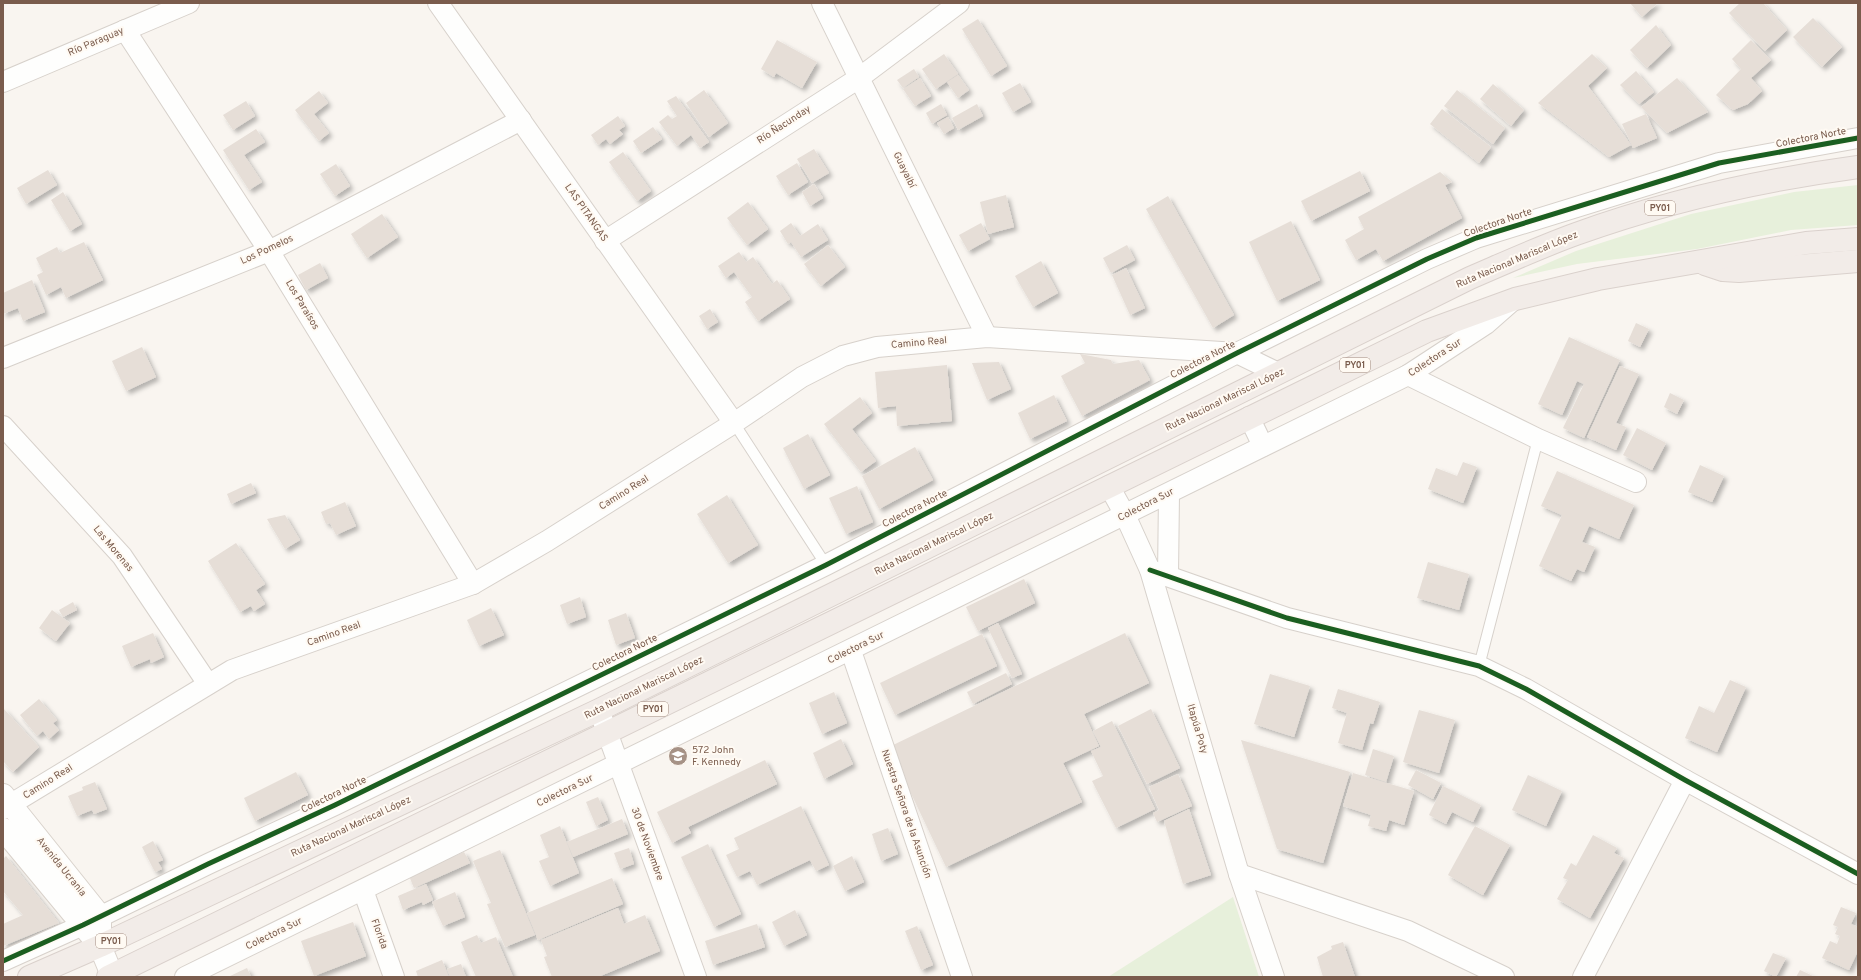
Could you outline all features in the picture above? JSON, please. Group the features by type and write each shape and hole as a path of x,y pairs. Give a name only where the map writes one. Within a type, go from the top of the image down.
{"highway":[{"name":"Ruta Nacional Mariscal López","path":"29,977 100,946 598,710 1470,278 1576,234 1683,201 1805,174 1858,167"},
{"name":"PY01","path":"110,976 1427,331 1515,298 1598,279 1694,261 1806,244 1858,239"},
{"path":"1694,261 1723,270 1739,271 1858,261"}],"main road":[{"name":"Avenida Ucrania","path":"6,803 92,920"},
{"name":"Avenida Ucrania","path":"3,829 92,920"},
{"path":"92,920 110,976"}],"street":[{"name":"Río Paraguay","path":"3,82 189,3"},
{"name":"LAS PITANGAS","path":"438,3 734,423"},
{"name":"Guayaibí","path":"822,3 987,337"},
{"name":"Río Ñacunday","path":"605,241 858,78 959,3"},
{"name":"Los Paraísos","path":"125,30 269,251 473,584"},
{"name":"Los Pomelos","path":"3,358 269,251 521,120"},
{"name":"Colectora Norte","path":"3,961 335,805 826,565 1237,353 1427,259 1476,238 1719,163 1858,138"},
{"name":"Colectora Sur","path":"185,977 1408,376 1486,324 1515,298"},
{"name":"Camino Real","path":"6,803 232,670 473,584 547,541 734,423 802,377 843,356 877,347 987,337 1237,353 1278,374"},
{"path":"1408,376 1538,439 1636,482"},
{"path":"1249,417 1263,446"},
{"name":"Las Morenas","path":"3,426 122,556 208,684"},
{"name":"Itapúa Poty","path":"1109,486 1159,573 1239,874 1274,977"},
{"path":"1169,494 1159,573 1287,618 1479,666 1526,689 1685,780 1858,874"},
{"name":"Nuestra Señora de la Asunción","path":"850,651 962,977"},
{"name":"30 de Noviembre","path":"598,710 696,977"},
{"path":"1583,977 1685,780"},
{"path":"1239,874 1408,931 1504,977"},
{"name":"Florida","path":"363,890 394,977"}],"lane":[{"path":"734,423 826,565"},
{"path":"1479,666 1538,439"}],"green space":[{"path":"1858,185 1858,225 1791,230 1697,249 1577,264 1513,278 1576,251 1691,214 1794,192"},
{"path":"1233,897 1259,977 1108,977"}],"building":[{"path":"1630,3 1658,3 1642,17"},
{"path":"1740,3 1763,3 1787,30 1765,51 1729,13"},
{"path":"1813,18 1842,47 1822,67 1793,37"},
{"path":"978,19 1007,66 991,76 962,29"},
{"path":"1656,25 1671,45 1647,68 1630,50"},
{"path":"777,40 817,62 802,88 776,73 774,77 761,69"},
{"path":"1751,40 1771,60 1751,78 1762,91 1748,104 1733,110 1716,95 1741,69 1732,59"},
{"path":"944,54 958,74 936,89 922,69"},
{"path":"1592,54 1607,68 1588,86 1631,145 1609,157 1538,103"},
{"path":"914,69 919,77 903,88 897,80"},
{"path":"1636,71 1654,92 1639,104 1620,85"},
{"path":"958,75 969,90 958,98 947,82"},
{"path":"920,78 931,96 915,106 903,89"},
{"path":"1677,78 1708,112 1667,133 1641,107"},
{"path":"1020,83 1031,102 1013,112 1002,93"},
{"path":"1493,84 1524,110 1511,126 1480,99"},
{"path":"704,90 728,123 709,137 686,103"},
{"path":"1457,90 1505,128 1493,144 1444,106"},
{"path":"319,91 328,103 314,114 329,133 319,141 295,110"},
{"path":"676,96 709,142 700,148 691,135 677,146 659,122 668,115 672,119 677,116 667,101"},
{"path":"246,101 255,116 233,130 223,115"},
{"path":"941,104 947,115 932,124 926,113"},
{"path":"977,104 983,116 958,130 952,118"},
{"path":"1442,109 1491,147 1479,163 1430,124"},
{"path":"1646,114 1657,138 1633,148 1622,124"},
{"path":"618,116 625,126 619,130 623,134 610,144 606,139 598,145 591,135"},
{"path":"948,117 954,128 944,134 937,123"},
{"path":"653,127 662,139 641,153 633,141"},
{"path":"256,129 265,142 244,155 262,182 249,190 223,150"},
{"path":"814,149 829,173 812,183 797,159"},
{"path":"623,152 651,191 637,201 609,162"},
{"path":"797,163 808,182 788,195 776,176"},
{"path":"336,164 350,186 335,196 320,174"},
{"path":"48,170 57,185 26,204 17,188"},
{"path":"1360,171 1370,191 1311,221 1301,201"},
{"path":"1440,172 1452,182 1445,185 1462,218 1383,261 1376,249 1356,260 1345,240 1364,229 1358,217"},
{"path":"814,184 823,198 810,206 802,192"},
{"path":"63,192 82,224 70,231 51,200"},
{"path":"1006,195 1014,227 988,234 980,202"},
{"path":"1168,196 1234,315 1213,328 1146,209"},
{"path":"748,202 768,229 747,245 727,218"},
{"path":"382,214 398,237 367,258 351,234"},
{"path":"1291,221 1320,280 1277,301 1249,242"},
{"path":"791,223 800,236 818,224 828,240 801,257 791,242 788,244 780,231"},
{"path":"981,223 990,239 968,251 959,235"},
{"path":"84,242 103,280 66,298 61,287 46,295 37,275 43,272 36,258 57,247 60,253"},
{"path":"828,245 845,267 821,286 804,264"},
{"path":"1127,245 1135,260 1111,273 1103,258"},
{"path":"739,252 746,262 753,257 772,284 777,280 790,299 758,321 745,302 752,297 734,272 726,278 718,266"},
{"path":"1041,261 1058,293 1033,307 1015,276"},
{"path":"320,263 328,278 306,290 298,275"},
{"path":"1126,268 1145,308 1130,315 1112,275"},
{"path":"32,280 45,312 23,321 18,308 3,314 3,293"},
{"path":"710,309 718,322 707,329 699,316"},
{"path":"1636,323 1649,329 1640,347 1628,341"},
{"path":"1569,337 1620,360 1584,438 1563,428 1584,384 1577,381 1562,415 1538,404"},
{"path":"142,347 156,377 126,391 112,361"},
{"path":"1080,354 1111,360 1113,364 1139,360 1150,380 1082,416 1061,376 1085,363"},
{"path":"999,362 1011,389 987,400 972,363"},
{"path":"947,365 952,421 897,426 896,406 878,408 875,372"},
{"path":"1620,366 1639,374 1616,423 1626,427 1616,450 1587,437"},
{"path":"1670,393 1684,400 1677,414 1664,407"},
{"path":"1054,395 1067,421 1030,439 1018,413"},
{"path":"860,397 872,413 852,429 876,461 861,472 824,424"},
{"path":"1637,428 1666,443 1652,470 1623,455"},
{"path":"808,434 830,475 804,489 783,448"},
{"path":"915,447 933,480 879,509 862,476"},
{"path":"1463,462 1477,467 1463,503 1428,489 1436,468 1457,476"},
{"path":"1700,465 1724,476 1712,502 1688,492"},
{"path":"1557,471 1634,505 1619,539 1589,526 1582,542 1595,547 1584,572 1577,569 1571,581 1539,566 1562,515 1541,506"},
{"path":"251,483 256,493 231,504 227,494"},
{"path":"857,486 873,522 846,534 829,498"},
{"path":"727,495 758,545 728,563 697,514"},
{"path":"345,502 356,526 336,535 330,523 326,524 321,512"},
{"path":"285,515 300,540 285,549 267,519"},
{"path":"236,543 265,584 256,590 265,604 254,611 251,606 240,612 208,561"},
{"path":"1428,562 1469,574 1459,610 1417,598"},
{"path":"1024,579 1035,603 978,631 966,607"},
{"path":"580,597 586,617 567,624 560,605"},
{"path":"73,602 77,610 63,617 59,610"},
{"path":"491,608 504,635 479,646 467,620"},
{"path":"52,610 70,623 56,641 39,628"},
{"path":"626,613 635,638 616,645 608,620"},
{"path":"998,623 1022,674 1012,678 988,628"},
{"path":"153,633 164,657 151,663 150,659 131,667 122,646"},
{"path":"1125,633 1149,683 1084,714 1099,746 1063,763 1082,802 946,867 889,747"},
{"path":"982,634 997,666 895,715 880,683"},
{"path":"1006,673 1012,684 973,704 967,692"},
{"path":"1270,674 1310,686 1294,737 1254,724"},
{"path":"1730,680 1746,687 1717,752 1685,738 1699,706 1714,713"},
{"path":"1338,689 1380,702 1373,724 1370,723 1362,750 1338,743 1347,713 1332,708"},
{"path":"834,692 847,723 822,734 809,703"},
{"path":"39,699 57,720 53,723 59,730 49,739 43,731 37,736 20,715"},
{"path":"3,708 39,747 13,772 3,761"},
{"path":"1151,709 1180,768 1147,784 1118,726"},
{"path":"1419,710 1455,720 1439,773 1403,762"},
{"path":"1112,721 1155,809 1116,828 1092,781 1103,776 1091,751 1101,747 1093,731"},
{"path":"841,739 853,764 824,779 813,753"},
{"path":"1241,740 1350,772 1323,863 1277,849"},
{"path":"1373,749 1394,756 1386,782 1365,775"},
{"path":"765,760 777,784 688,827 691,833 672,843 657,812"},
{"path":"1416,770 1441,783 1433,799 1408,785"},
{"path":"296,772 308,795 255,821 244,798"},
{"path":"1353,773 1414,791 1404,825 1389,820 1386,831 1368,826 1371,815 1343,806"},
{"path":"1178,774 1192,806 1157,822 1153,813 1159,810 1149,787"},
{"path":"1528,775 1562,791 1546,826 1512,810"},
{"path":"95,782 107,809 94,814 92,810 77,816 68,796 83,790 82,787"},
{"path":"1443,786 1481,805 1473,822 1452,812 1446,824 1429,815"},
{"path":"598,797 608,820 596,826 586,802"},
{"path":"801,806 829,865 816,871 810,860 757,885 750,871 737,877 726,855 739,849 734,838"},
{"path":"1189,809 1211,875 1183,884 1164,821"},
{"path":"622,819 628,834 573,857 567,842"},
{"path":"560,826 579,873 550,886 539,861 549,857 540,835"},
{"path":"1475,826 1510,845 1483,895 1448,875"},
{"path":"888,828 898,854 881,861 872,834"},
{"path":"1593,835 1617,848 1614,853 1624,858 1590,918 1557,899 1568,880 1563,878 1571,863 1576,866"},
{"path":"153,841 163,860 158,862 162,869 155,872 142,847"},
{"path":"708,844 741,914 714,927 681,857"},
{"path":"629,848 634,864 620,869 614,853"},
{"path":"500,850 535,935 505,947 487,904 491,903 473,861"},
{"path":"464,852 470,863 414,888 409,876"},
{"path":"6,856 59,923 3,946 3,924 23,915 3,891 3,859"},
{"path":"852,856 864,882 845,891 833,866"},
{"path":"612,878 623,904 538,940 527,913"},
{"path":"426,884 433,900 423,905 422,902 403,910 398,896"},
{"path":"455,892 465,917 443,926 432,902"},
{"path":"1841,907 1856,913 1851,924 1858,927 1858,951 1849,970 1822,958 1830,941 1837,944 1840,936 1835,934 1838,927 1833,925"},
{"path":"618,908 624,924 645,915 660,951 598,977 552,977 544,957 547,956 541,940"},
{"path":"795,910 807,935 784,946 772,922"},
{"path":"353,922 366,956 314,976 301,941"},
{"path":"757,924 765,947 713,965 705,941"},
{"path":"917,926 933,965 921,970 905,931"},
{"path":"477,935 481,943 496,937 513,977 476,977 461,942"},
{"path":"1343,942 1355,977 1323,977 1317,957 1332,949 1331,946"},
{"path":"1773,953 1786,958 1776,977 1764,971"},
{"path":"442,960 449,977 418,977 416,971"},
{"path":"461,964 466,977 450,977 447,969"},
{"path":"247,968 251,977 228,977"},
{"path":"1800,970 1815,977 1796,977"}],"cycle path":[{"path":"3,961 83,925 208,864 335,805 826,565 1237,353 1427,259 1476,238 1719,163 1858,138"},
{"path":"1150,570 1287,618 1479,666 1526,689 1685,780 1858,874"}],"place":[{"name":"572 John F. Kennedy","path":"678,756"}]}
